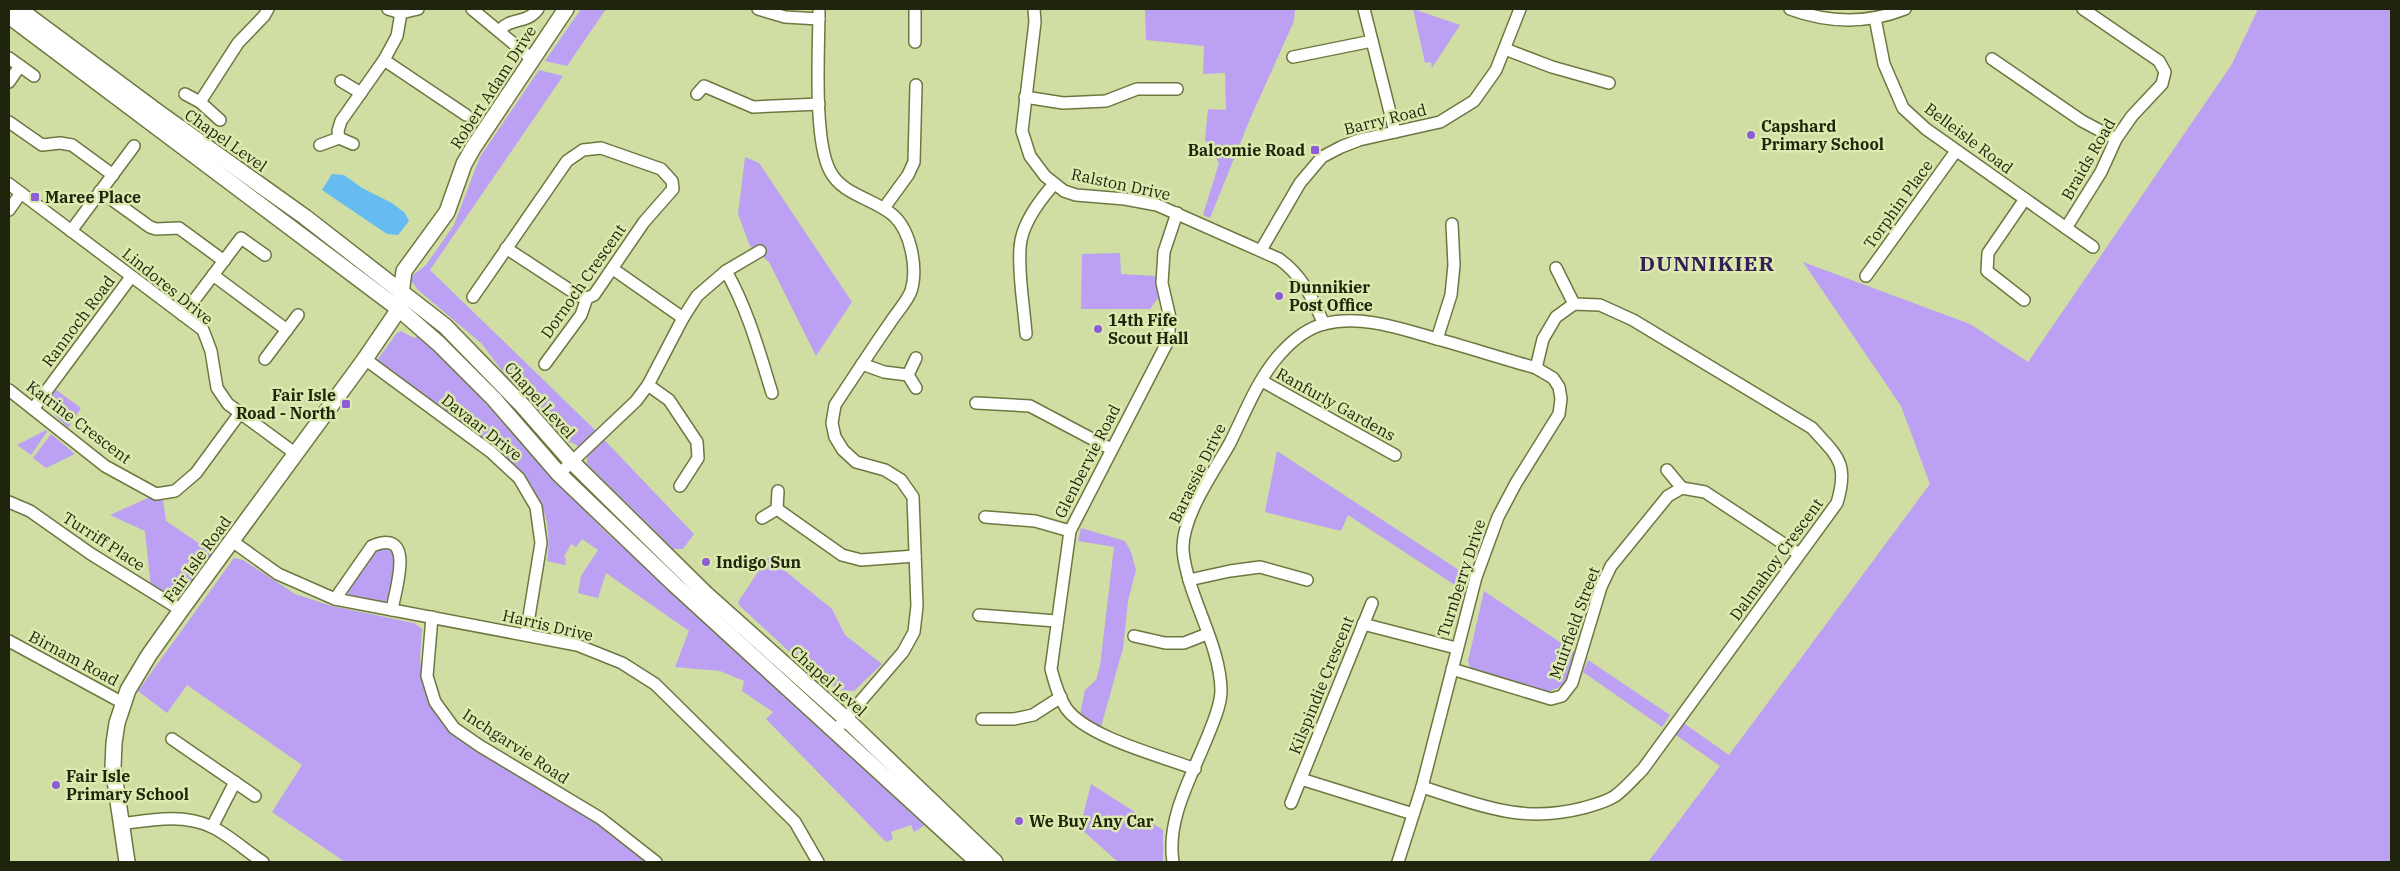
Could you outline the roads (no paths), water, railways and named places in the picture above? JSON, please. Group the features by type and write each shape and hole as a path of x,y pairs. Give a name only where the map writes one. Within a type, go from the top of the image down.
{"main road":[{"name":"Chapel Level","path":"19,9 159,113 305,217 445,326 480,360 572,462 706,594 846,718 995,862"},
{"name":"Robert Adam Drive","path":"399,309 404,270 447,212 464,164 473,148 566,9"},
{"name":"Chapel Level","path":"9,16 399,309 439,344 494,400 559,474 674,584 978,862"},
{"name":"Fair Isle Road","path":"127,862 113,767 114,743 123,703 136,675 181,610 365,359 399,309"}],"street":[{"path":"200,102 238,43 264,16 268,9"},
{"path":"388,9 401,14 418,9"},
{"path":"472,9 532,59"},
{"path":"499,31 509,22 532,16 538,9"},
{"path":"758,9 785,17 819,14 819,104 824,158 830,172 847,190 884,208 896,219 911,243 913,267 910,291 835,406 832,423 836,437 843,450 856,462 885,470 900,480 913,497 917,606 914,632 890,670 835,731"},
{"path":"915,9 915,42"},
{"name":"Ralston Drive","path":"1034,9 1035,22 1022,131 1026,147 1037,168 1054,184 1076,195 1142,202 1177,213 1261,250 1294,269 1312,296 1324,324"},
{"path":"1364,9 1395,132"},
{"name":"Barry Road","path":"1261,250 1300,183 1322,158 1341,147 1440,122 1474,101 1496,70 1520,9"},
{"path":"1790,9 1833,20 1855,21 1875,18 1905,9"},
{"name":"Braids Road","path":"2066,228 2101,172 2116,139 2132,116 2162,84 2166,72 2159,61 2083,9"},
{"path":"339,138 338,131 341,121 384,60 397,36 401,14"},
{"name":"Belleisle Road","path":"1875,18 1884,64 1903,108 1926,129 1956,151 2094,247"},
{"path":"1292,57 1372,41"},
{"path":"1505,48 1552,68 1609,83"},
{"path":"9,58 34,76"},
{"path":"1992,59 2082,121 2116,139"},
{"path":"384,60 466,115"},
{"path":"9,82 20,66"},
{"path":"341,81 361,93"},
{"path":"702,85 752,107 819,104"},
{"path":"884,208 908,175 914,162 916,85"},
{"path":"1026,97 1062,103 1106,101 1137,89 1177,89"},
{"path":"185,94 200,102 220,120"},
{"path":"9,122 42,145 66,143 72,145 113,175"},
{"path":"320,145 339,138 353,144"},
{"path":"71,231 134,146"},
{"name":"Dornoch Crescent","path":"473,298 567,161 583,150 601,148 661,169 672,181 673,189 644,222 594,295 587,298 581,315 545,364"},
{"name":"Torphin Place","path":"1866,276 1956,151"},
{"name":"Lindores Drive","path":"9,184 203,330 211,351 217,388 228,404 296,454"},
{"path":"1026,334 1020,247 1030,218 1041,199 1054,184"},
{"path":"100,191 150,227 156,229 179,228 224,260"},
{"path":"9,210 21,193"},
{"path":"2024,300 1986,271 1988,253 2025,199"},
{"name":"Glenbervie Road","path":"1177,213 1164,252 1162,283 1170,318 1168,341 1070,531 1056,621 1052,668 1066,708 1086,726 1195,768"},
{"path":"1437,339 1450,295 1454,265 1452,224"},
{"path":"183,315 241,238 265,255"},
{"path":"506,248 579,296 587,298"},
{"path":"559,474 636,401 648,385 683,318 697,296 726,271 760,251"},
{"path":"1536,368 1543,339 1556,317 1574,304 1556,268"},
{"path":"613,269 683,318"},
{"path":"726,271 742,300 751,324 772,394"},
{"path":"213,275 287,330"},
{"name":"Rannoch Road","path":"33,408 132,277"},
{"name":"Dalmahoy Crescent","path":"1422,787 1498,811 1530,815 1570,811 1614,796 1643,769 1837,503 1843,483 1843,469 1832,450 1812,428 1633,320 1600,305 1574,304"},
{"path":"265,359 298,315"},
{"name":"Barassie Drive","path":"1173,862 1171,847 1174,821 1218,707 1221,691 1216,662 1189,580 1184,551 1187,524 1262,381 1280,354 1293,341 1324,324 1345,320 1367,321 1437,339"},
{"name":"Turnberry Drive","path":"1398,862 1422,787 1456,648 1476,577 1498,517 1516,482 1559,414 1561,399 1559,387 1553,378 1536,368 1437,339"},
{"path":"908,374 916,358"},
{"name":"Davaar Drive","path":"365,359 491,452 519,478 536,508 541,543 526,635"},
{"path":"862,364 884,372 908,374"},
{"path":"908,374 916,388"},
{"name":"Ranfurly Gardens","path":"1262,381 1395,455"},
{"path":"648,385 669,400 697,442 698,458 680,486"},
{"name":"Katrine Crescent","path":"9,390 105,466 156,494 175,491 196,473 240,413"},
{"path":"976,403 1030,406 1112,449"},
{"path":"1667,470 1682,488 1705,492 1799,554"},
{"name":"Muirfield Street","path":"1452,669 1551,699 1562,696 1572,683 1577,670 1601,587 1611,566 1668,496 1682,488"},
{"path":"777,509 778,491"},
{"name":"Turriff Place","path":"9,502 30,511 91,554 181,610"},
{"path":"777,509 842,555 861,560 915,556"},
{"path":"762,518 777,509"},
{"path":"986,517 1035,520 1070,531"},
{"name":"Harris Drive","path":"232,541 278,574 336,599 577,645 622,662 654,684 795,822 818,862"},
{"path":"336,599 372,546 380,542 391,543 398,549 402,558 392,610"},
{"path":"1189,580 1230,570 1260,567 1307,580"},
{"name":"Kilspindie Crescent","path":"1291,803 1372,603"},
{"path":"978,615 1056,621"},
{"name":"Inchgarvie Road","path":"432,617 427,676 435,702 454,728 480,746 600,818 656,862"},
{"path":"1363,624 1456,648"},
{"path":"1134,636 1164,642 1184,643 1207,634"},
{"name":"Birnam Road","path":"9,641 123,703"},
{"path":"982,719 1014,719 1033,715 1061,697"},
{"path":"172,739 255,796"},
{"name":"Kilspindie Crescent","path":"1301,779 1413,814"},
{"path":"212,827 235,782"},
{"path":"120,824 160,818 186,820 212,827 262,862"}],"water":[{"path":"332,174 344,175 362,188 392,203 405,213 409,221 398,235 387,234 322,190"}],"place":[{"name":"Capshard Primary School","path":"1751,135"},
{"name":"Balcomie Road","path":"1315,150"},
{"name":"Maree Place","path":"35,197"},
{"name":"Dunnikier Post Office","path":"1279,296"},
{"name":"14th Fife Scout Hall","path":"1098,329"},
{"name":"Fair Isle Road - North","path":"346,404"},
{"name":"Indigo Sun","path":"706,562"},
{"name":"Fair Isle Primary School","path":"56,785"},
{"name":"We Buy Any Car","path":"1019,821"}],"district":[{"name":"DUNNIKIER","path":"1707,263"}]}
